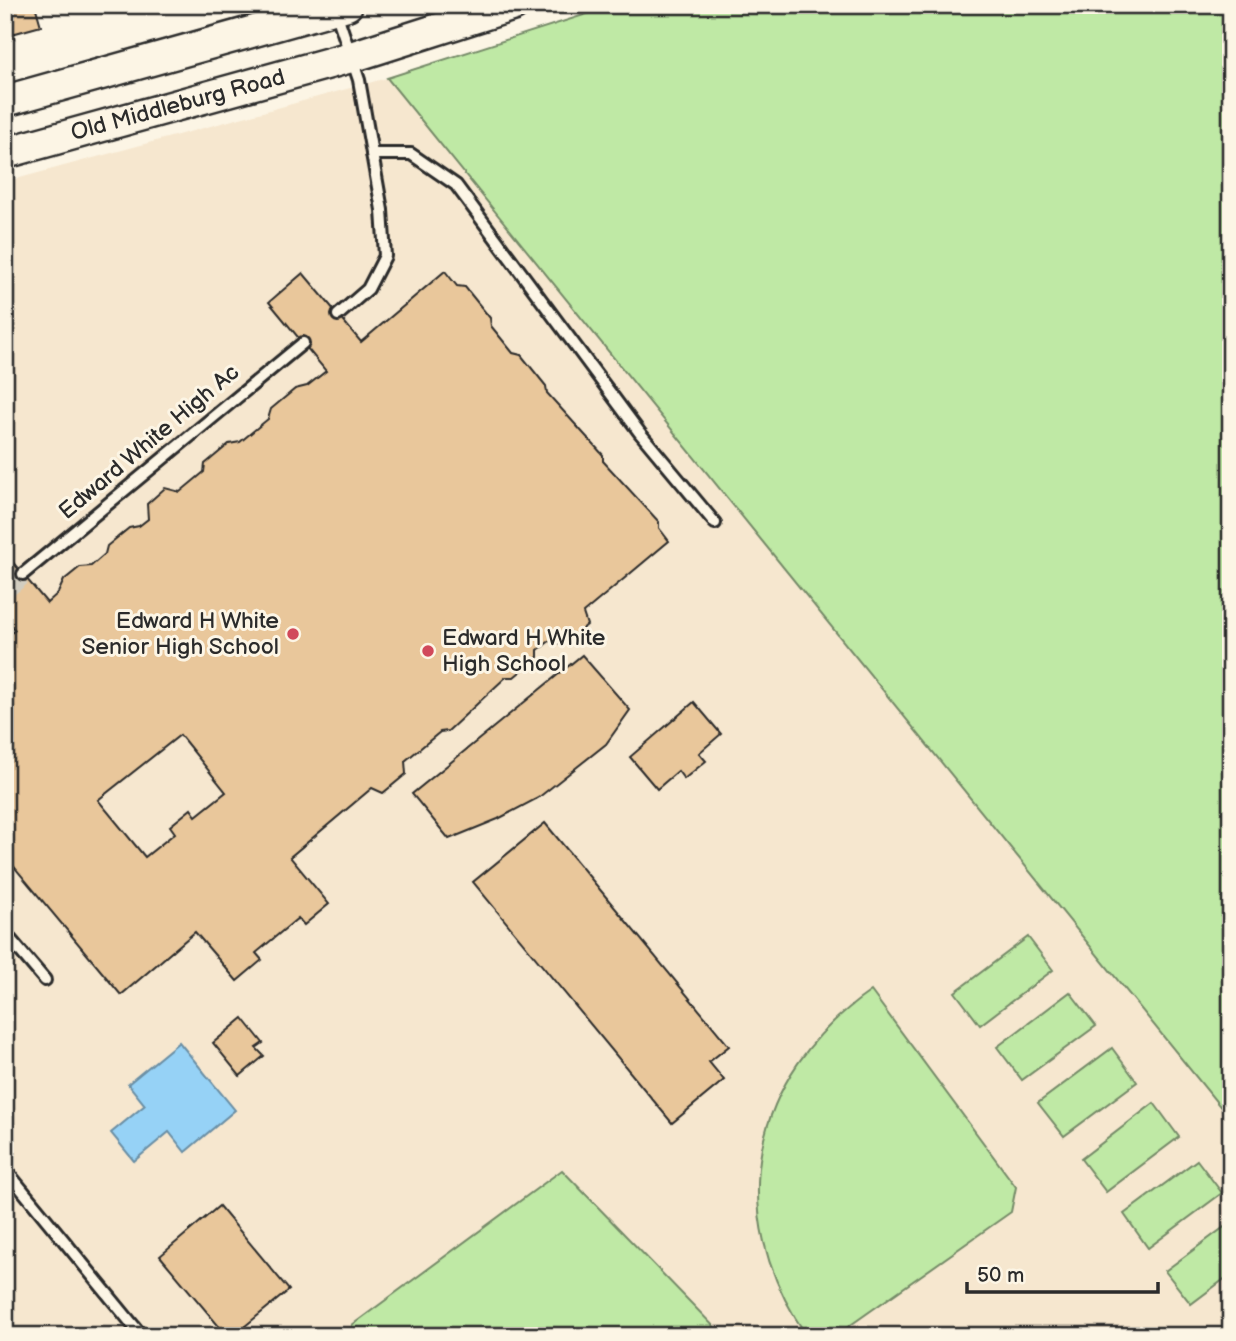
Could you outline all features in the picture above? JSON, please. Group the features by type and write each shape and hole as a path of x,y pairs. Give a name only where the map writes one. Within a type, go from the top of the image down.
{"main road":[{"name":"Old Middleburg Road","path":"5,153 351,57 514,5"},
{"path":"5,100 341,7"}],"lane":[{"path":"338,314 368,289 384,256 382,210 359,80 351,57 341,7"},
{"path":"372,154 411,154 456,185 640,433 715,523"},
{"name":"Edward White High Ac","path":"23,574 303,343"},
{"path":"5,933 45,980"},
{"path":"5,1169 142,1336"}],"shaded area":[{"name":"Edward H White High School","path":"387,78 1231,1120 1231,1336 5,1336 5,182"}],"green space":[{"path":"615,5 1231,5 1231,1120 387,78"},
{"path":"1028,937 1053,970 980,1025 955,992"},
{"path":"871,991 1016,1187 1011,1212 835,1336 807,1336 780,1290 764,1242 758,1195 762,1149 775,1105 798,1063 830,1025"},
{"path":"1070,992 1096,1026 1022,1080 997,1047"},
{"path":"1112,1048 1137,1082 1064,1136 1038,1103"},
{"path":"1154,1103 1179,1137 1106,1192 1081,1159"},
{"path":"1197,1160 1222,1193 1148,1248 1124,1214"},
{"path":"562,1170 723,1336 351,1336 352,1325"},
{"path":"1231,1222 1231,1274 1191,1304 1165,1271"}],"water":[{"path":"179,1042 235,1110 185,1152 169,1132 134,1161 111,1133 145,1105 128,1084"}],"building":[{"path":"5,5 35,5 41,26 12,34 14,39 5,41"},
{"name":"Edward H White Senior High School","path":"445,271 457,286 465,287 490,318 491,326 513,353 521,355 546,386 547,393 603,455 603,461 659,522 659,528 669,541 583,613 587,625 563,645 551,640 538,650 538,657 514,677 506,677 448,731 440,732 405,761 406,774 383,793 372,788 290,857 329,904 304,925 298,918 256,953 262,960 237,981 195,932 121,995 5,856 5,638 15,630 5,618 5,553 47,603 58,593 64,580 80,567 91,566 105,554 107,546 129,528 139,526 148,519 147,504 165,488 180,492 204,472 205,464 229,444 240,442 268,419 271,409 295,389 307,386 326,371 269,302 303,273 361,342","holes":["180,735 226,792 196,816 191,809 170,826 175,833 145,857 98,800"]},
{"path":"582,655 630,710 606,744 538,798 498,819 449,839 412,794"},
{"path":"694,702 721,734 699,753 706,761 684,779 678,771 657,789 630,757"},
{"path":"545,823 729,1046 709,1062 724,1080 672,1123 473,882"},
{"path":"243,1018 263,1043 256,1048 264,1056 240,1076 213,1043"},
{"path":"219,1206 289,1290 233,1336 227,1336 160,1256"}],"tunnel":[{"path":"5,589 23,574"}],"place":[{"name":"Edward H White Senior High School","path":"293,634"},
{"name":"Edward H White High School","path":"428,651"}]}
